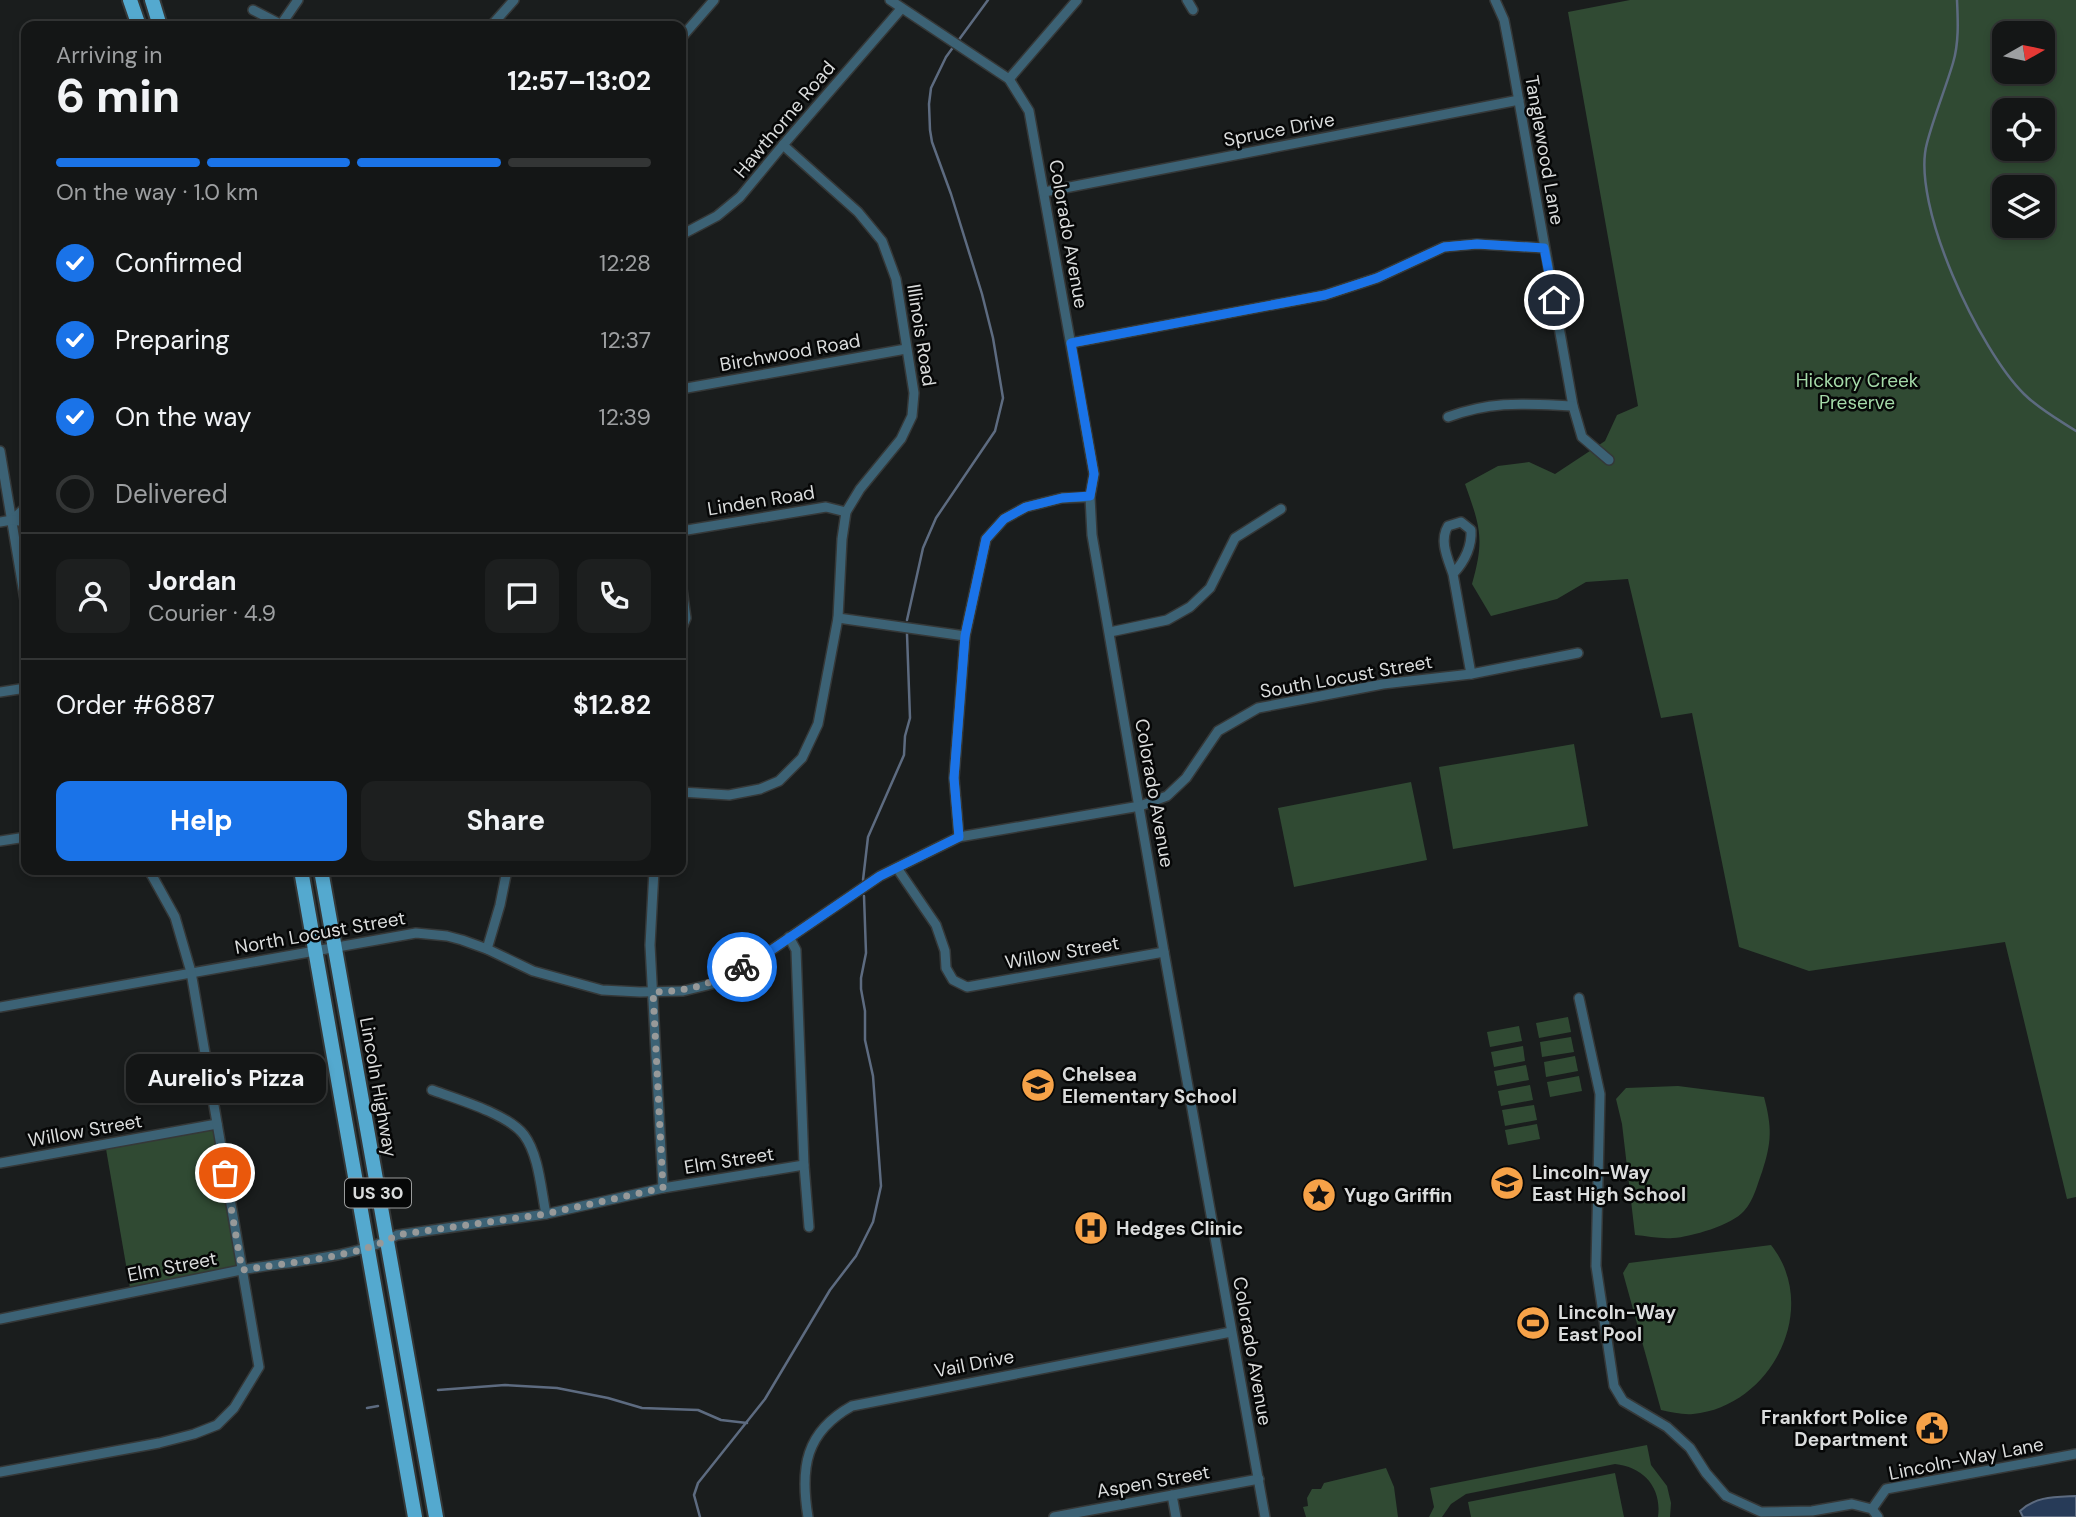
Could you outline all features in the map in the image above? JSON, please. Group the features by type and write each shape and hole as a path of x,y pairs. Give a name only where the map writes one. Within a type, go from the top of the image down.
{"main road":[{"path":"131,0 137,21"},
{"path":"152,0 158,21"},
{"name":"Lincoln Highway","path":"302,875 415,1517"},
{"name":"Lincoln Highway","path":"322,875 436,1517"}],"street":[{"path":"283,21 298,0"},
{"path":"495,21 514,0"},
{"path":"686,32 714,0"},
{"path":"890,0 1009,79 1077,0"},
{"path":"1187,0 1193,10"},
{"name":"Tanglewood Lane","path":"1495,0 1504,20 1573,406 1582,437 1609,460"},
{"path":"253,9 273,21"},
{"name":"Hawthorne Road","path":"686,232 717,216 740,198 901,9"},
{"name":"Colorado Avenue","path":"1009,79 1029,111 1071,343 1094,474 1090,496 1092,534 1265,1517"},
{"name":"Spruce Drive","path":"1044,192 1519,100"},
{"name":"Illinois Road","path":"686,792 729,795 760,789 779,781 802,758 818,724 838,618 846,512 860,489 901,439 912,416 914,393 896,279 882,241 858,212 783,145"},
{"path":"1071,343 1325,295 1377,278 1444,247 1477,244 1544,248"},
{"name":"Birchwood Road","path":"686,388 906,349"},
{"path":"1448,417 1473,408 1506,403 1573,406"},
{"path":"0,451 21,575"},
{"path":"959,837 954,778 965,636 986,539 1004,519 1026,507 1062,498 1090,496"},
{"name":"Linden Road","path":"686,530 826,507 846,512"},
{"path":"1110,632 1167,620 1190,607 1210,588 1235,538 1281,509"},
{"path":"12,520 21,512"},
{"path":"0,522 21,521"},
{"path":"1453,575 1463,563 1471,539 1471,530 1461,522 1448,526 1444,532 1444,547 1453,575 1471,674"},
{"path":"838,618 965,636"},
{"name":"South Locust Street","path":"1140,806 1167,796 1186,778 1218,731 1258,708 1383,684 1471,674 1578,653"},
{"path":"0,692 21,689"},
{"name":"North Locust Street","path":"0,1007 416,933 447,936 487,949 533,971 613,992 683,991 712,984 764,955 880,876 959,837 1140,806"},
{"path":"0,841 21,838"},
{"name":"Willow Street","path":"897,868 936,925 945,951 946,968 953,980 967,987 1164,952"},
{"path":"0,1472 159,1443 217,1425 234,1408 259,1367 191,972 175,917 152,875"},
{"path":"487,949 506,875"},
{"path":"654,875 650,928 663,1188"},
{"path":"789,937 796,950 804,1166 809,1227"},
{"name":"Lincoln-Way Lane","path":"1579,998 1600,1094 1596,1266 1614,1386 1623,1401 1667,1427 1689,1448 1726,1496 1761,1512 1812,1511 1852,1504 1875,1513 1886,1489 2076,1454"},
{"path":"432,1090 498,1115 524,1135 537,1164 545,1214"},
{"name":"Willow Street","path":"0,1163 217,1124"},
{"name":"Elm Street","path":"0,1319 242,1270 339,1254 386,1242 397,1235 545,1214 663,1188 804,1166"},
{"name":"Vail Drive","path":"808,1517 804,1473 810,1445 829,1421 852,1406 1231,1332"},
{"name":"Aspen Street","path":"1054,1517 1258,1479"},
{"path":"1172,1495 1176,1517"}],"green space":[{"name":"Hickory Creek Preserve","path":"1630,0 2076,0 2076,1197 2067,1199 2005,942 1809,971 1739,947 1692,713 1661,718 1628,579 1586,582 1557,599 1491,616 1472,584 1479,533 1465,484 1498,466 1529,462 1555,474 1605,441 1617,415 1638,406 1568,12"},
{"path":"1574,744 1588,826 1453,849 1439,767"},
{"path":"1411,782 1427,860 1294,887 1278,808"},
{"path":"1568,1017 1571,1032 1539,1038 1536,1023"},
{"path":"1519,1026 1522,1041 1490,1047 1487,1032"},
{"path":"1571,1037 1574,1052 1542,1057 1540,1042"},
{"path":"1523,1046 1525,1061 1494,1067 1491,1052"},
{"path":"1575,1056 1578,1071 1546,1077 1544,1062"},
{"path":"1526,1065 1529,1080 1497,1086 1494,1071"},
{"path":"1579,1076 1582,1091 1550,1097 1547,1082"},
{"path":"1530,1085 1533,1100 1501,1106 1498,1091"},
{"path":"1678,1086 1764,1097 1770,1134 1765,1161 1750,1202 1744,1211 1730,1221 1681,1237 1635,1235 1622,1124 1616,1099 1626,1088"},
{"path":"1534,1105 1537,1120 1505,1126 1502,1110"},
{"path":"1537,1124 1540,1139 1508,1145 1505,1130"},
{"path":"215,1129 239,1269 130,1288 106,1149"},
{"path":"1771,1245 1785,1270 1791,1297 1789,1324 1780,1350 1766,1374 1746,1393 1721,1407 1693,1414 1661,1410 1623,1273 1629,1263"},
{"path":"1647,1445 1651,1465 1667,1486 1671,1503 1670,1517 1658,1517 1654,1488 1642,1474 1635,1469 1615,1464 1466,1494 1451,1504 1442,1517 1429,1517 1434,1507 1430,1488"},
{"path":"1386,1468 1394,1487 1398,1517 1306,1517 1303,1507 1308,1506 1307,1498 1312,1489 1321,1489 1324,1483"},
{"path":"1615,1473 1624,1517 1471,1517 1468,1502"}],"water":[{"path":"2076,1496 2076,1517 2023,1517 2020,1511 2039,1500"}],"waterway":[{"path":"958,41 988,0"},
{"path":"1957,0 1958,32 1955,55 1927,143 1924,170 1929,202 1953,275 1969,312 1988,345 2024,394 2076,431"},
{"path":"907,620 923,548 936,518 995,431 1003,398 982,294 930,130 931,88 954,46"},
{"path":"863,880 868,837 904,755 910,718 907,634"},
{"path":"700,1517 694,1495 698,1483 765,1399 830,1290 856,1256 873,1222 881,1186 873,1076 865,1040 865,1011 861,989 866,953 864,896"},
{"path":"438,1390 505,1385 557,1388 642,1408 698,1410 721,1420 747,1423"},
{"path":"367,1408 378,1406"}],"way so far":[{"path":"225,1173 242,1270 339,1254 386,1242 397,1235 545,1214 663,1188 653,992 683,991 712,984 742,967"}],"place":[{"name":"Chelsea Elementary School","path":"1038,1085"},
{"name":"Aurelio's Pizza","path":"225,1173"},
{"name":"Lincoln-Way East High School","path":"1507,1183"},
{"name":"Yugo Griffin","path":"1319,1195"},
{"name":"Hedges Clinic","path":"1091,1228"},
{"name":"Lincoln-Way East Pool","path":"1533,1323"},
{"name":"Frankfort Police Department","path":"1932,1428"}],"route":[{"path":"742,967 880,876 959,837 954,778 965,636 986,539 1004,519 1026,507 1062,498 1090,496 1094,474 1071,343 1325,295 1377,278 1444,247 1477,244 1544,248 1554,300"}]}
